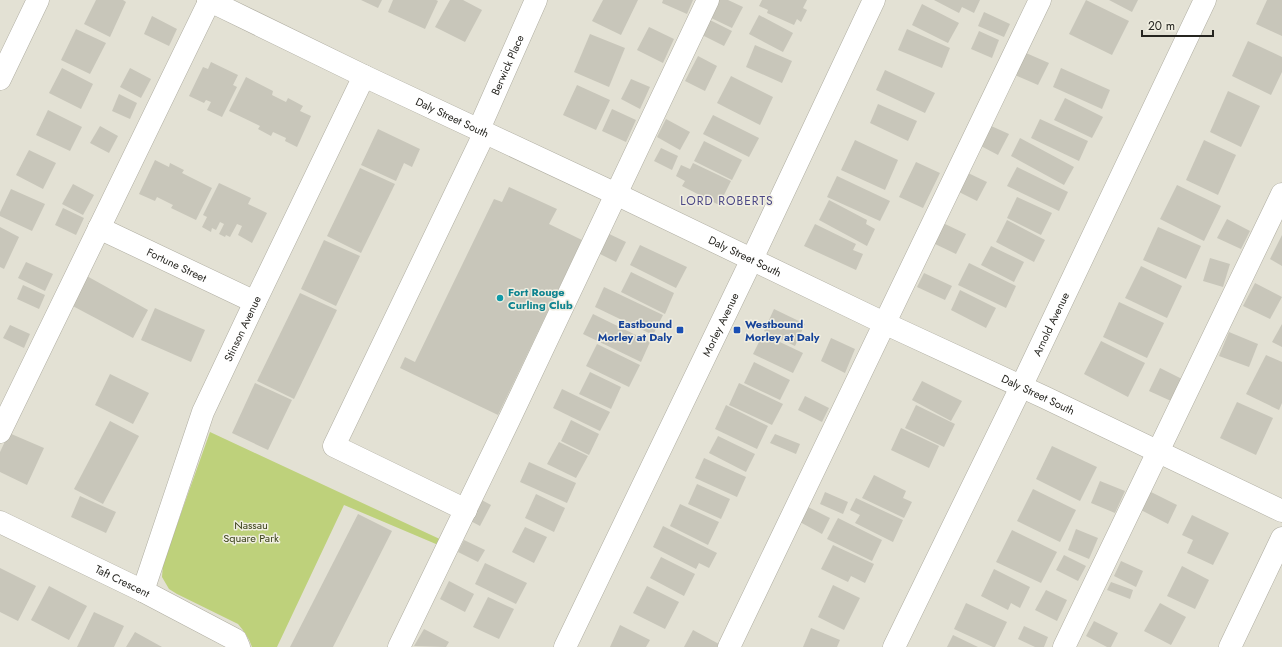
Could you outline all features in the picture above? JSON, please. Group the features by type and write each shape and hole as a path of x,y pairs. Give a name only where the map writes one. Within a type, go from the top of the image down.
{"street":[{"path":"0,79 38,0"},
{"path":"0,432 209,0"},
{"name":"Daly Street South","path":"209,0 364,76 616,194 884,323 1282,511"},
{"name":"Berwick Place","path":"466,510 334,446 482,131 536,0"},
{"path":"399,647 466,510 708,0"},
{"name":"Morley Avenue","path":"564,647 752,259 874,0"},
{"path":"729,647 1040,0"},
{"name":"Arnold Avenue","path":"894,647 1205,0"},
{"name":"Stinson Avenue","path":"143,591 203,412 364,76"},
{"path":"1064,647 1282,194"},
{"name":"Fortune Street","path":"99,228 255,302"},
{"name":"Taft Crescent","path":"0,522 143,591 236,640 238,647"},
{"path":"1230,647 1282,538"}],"green space":[{"name":"Nassau Square Park","path":"210,432 444,541 443,547 344,505 277,647 252,647 238,624 177,594 169,589 162,577 163,564"}],"building":[{"path":"96,0 123,0 126,2 110,37 84,24"},
{"path":"361,0 382,0 378,8"},
{"path":"393,0 438,1 425,29 388,12"},
{"path":"450,0 463,0 482,10 465,42 435,27"},
{"path":"603,0 638,0 621,35 592,21"},
{"path":"663,0 693,0 687,14 662,3"},
{"path":"715,0 728,0 743,7 732,28 707,16"},
{"path":"762,0 807,0 803,8 807,10 801,22 797,19 794,25 767,13 768,10 759,6"},
{"path":"934,0 980,0 974,13 962,7 959,13"},
{"path":"1086,0 1129,21 1112,55 1069,34"},
{"path":"1109,0 1138,0 1132,12"},
{"path":"1267,0 1282,0 1282,36 1256,24"},
{"path":"922,4 959,23 948,43 912,25"},
{"path":"984,12 1010,24 1004,37 978,26"},
{"path":"759,15 793,33 783,52 749,34"},
{"path":"152,16 177,29 169,46 144,34"},
{"path":"710,20 732,31 724,46 702,35"},
{"path":"649,27 674,39 663,63 637,50"},
{"path":"76,29 106,43 90,74 61,60"},
{"path":"907,29 950,48 942,68 898,50"},
{"path":"979,31 999,40 992,58 971,49"},
{"path":"590,34 625,48 609,87 574,72"},
{"path":"1248,41 1282,57 1282,72 1271,95 1232,76"},
{"path":"755,45 792,61 782,83 746,67"},
{"path":"1026,53 1049,63 1038,85 1015,75"},
{"path":"698,56 717,66 705,91 685,81"},
{"path":"211,62 238,75 233,85 237,87 222,117 207,110 211,102 206,100 204,103 189,96 203,67 208,69"},
{"path":"62,68 93,84 81,109 49,93"},
{"path":"130,68 151,79 141,98 120,87"},
{"path":"1061,68 1110,90 1102,109 1053,87"},
{"path":"885,70 935,93 925,113 876,90"},
{"path":"731,76 773,97 760,125 717,103"},
{"path":"246,77 273,91 272,95 286,102 288,98 303,106 300,111 311,116 297,147 285,141 286,138 273,132 271,136 258,129 260,126 229,111"},
{"path":"631,79 650,87 640,109 621,99"},
{"path":"577,85 610,100 596,130 563,115"},
{"path":"1228,91 1260,106 1241,147 1210,132"},
{"path":"119,94 137,103 130,119 112,111"},
{"path":"1065,98 1103,117 1092,138 1054,120"},
{"path":"878,104 917,121 908,141 870,123"},
{"path":"612,109 636,120 626,142 602,131"},
{"path":"48,110 82,127 70,151 36,135"},
{"path":"713,115 759,138 749,157 703,134"},
{"path":"666,119 690,132 680,150 657,137"},
{"path":"1040,119 1088,141 1079,161 1031,138"},
{"path":"989,125 1009,134 998,155 979,145"},
{"path":"100,126 118,136 109,153 90,143"},
{"path":"378,129 420,149 412,167 404,163 396,181 361,165"},
{"path":"1020,138 1074,167 1064,185 1011,156"},
{"path":"855,140 898,160 885,190 841,170"},
{"path":"1204,140 1236,155 1218,195 1186,180"},
{"path":"704,141 742,160 732,180 694,161"},
{"path":"661,148 678,156 672,170 654,161"},
{"path":"29,150 56,163 43,189 16,175"},
{"path":"155,160 169,167 170,163 184,170 182,173 212,188 196,220 171,208 173,205 157,197 155,201 139,194"},
{"path":"916,162 940,173 923,208 899,197"},
{"path":"693,163 731,181 719,205 682,186 685,181 676,176 681,165 690,169"},
{"path":"1017,167 1068,192 1059,211 1007,186"},
{"path":"360,168 395,184 361,253 327,236"},
{"path":"966,172 987,182 977,201 957,191"},
{"path":"837,176 890,201 880,221 827,197"},
{"path":"219,183 251,198 248,204 267,213 252,243 238,235 242,226 237,224 230,237 226,235 225,237 219,234 224,224 220,222 216,230 212,228 211,232 202,227 207,217 203,215"},
{"path":"73,184 94,195 83,215 62,204"},
{"path":"1177,185 1221,206 1204,241 1160,219"},
{"name":"Fort Rouge Curling Club","path":"509,187 557,209 549,224 582,240 498,415 400,368 405,357 415,362 494,199 502,202"},
{"path":"11,189 45,204 32,231 0,216 0,212"},
{"path":"1017,197 1052,213 1041,235 1007,218"},
{"path":"829,200 867,220 866,224 875,229 867,246 819,220"},
{"path":"63,208 84,218 76,235 55,225"},
{"path":"1227,219 1250,231 1241,249 1217,238"},
{"path":"1007,220 1045,240 1034,262 996,242"},
{"path":"943,223 966,234 956,254 933,243"},
{"path":"815,224 856,244 853,250 863,254 856,270 804,246"},
{"path":"0,227 19,237 4,269 0,267"},
{"path":"1158,227 1201,246 1186,279 1143,260"},
{"path":"603,231 626,242 616,262 594,251"},
{"path":"1282,235 1282,266 1270,259"},
{"path":"324,240 360,256 336,306 301,289"},
{"path":"640,245 687,267 676,288 630,265"},
{"path":"991,246 1024,262 1014,282 981,265"},
{"path":"1210,258 1230,264 1223,287 1203,281"},
{"path":"26,262 53,274 45,291 18,278"},
{"path":"969,263 1016,286 1006,308 958,285"},
{"path":"1141,266 1182,286 1167,318 1125,298"},
{"path":"631,272 674,293 665,314 621,292"},
{"path":"924,273 952,286 945,300 917,287"},
{"path":"85,275 148,310 133,338 69,304"},
{"path":"1255,283 1282,297 1270,319 1243,306"},
{"path":"23,285 45,295 39,309 17,299"},
{"path":"604,287 663,315 653,335 595,307"},
{"path":"960,290 996,308 986,328 951,310"},
{"path":"300,293 337,310 294,399 257,381"},
{"path":"1119,302 1164,323 1147,358 1103,337"},
{"path":"155,308 205,330 191,362 141,340"},
{"path":"774,309 805,324 795,346 764,331"},
{"path":"593,314 650,342 641,362 583,334"},
{"path":"1282,324 1282,347 1272,342"},
{"path":"10,325 30,334 24,348 3,338"},
{"path":"1229,332 1258,344 1249,367 1219,356"},
{"path":"763,334 803,353 793,373 753,354"},
{"path":"831,338 855,349 845,373 821,361"},
{"path":"1101,341 1145,363 1128,397 1084,374"},
{"path":"597,344 640,365 629,387 586,366"},
{"path":"1266,355 1282,362 1282,403 1279,410 1246,394"},
{"path":"754,362 790,380 780,400 744,383"},
{"path":"1160,368 1182,379 1171,401 1149,391"},
{"path":"590,372 621,387 611,409 579,394"},
{"path":"110,374 149,393 133,424 95,405"},
{"path":"922,381 962,401 951,421 912,400"},
{"path":"255,383 292,400 268,450 232,433"},
{"path":"739,383 783,404 772,425 729,405"},
{"path":"562,389 610,412 600,431 553,408"},
{"path":"805,396 829,408 822,422 798,410"},
{"path":"1237,402 1273,418 1256,455 1220,438"},
{"path":"726,405 768,426 757,449 715,429"},
{"path":"916,405 955,424 944,447 905,428"},
{"path":"571,420 599,434 589,455 561,441"},
{"path":"110,421 139,436 103,504 74,489"},
{"path":"901,428 939,446 929,468 891,450"},
{"path":"9,433 44,448 27,485 0,472 0,452"},
{"path":"775,434 800,444 796,454 770,443"},
{"path":"718,436 755,454 746,472 709,453"},
{"path":"559,442 588,456 576,478 547,464"},
{"path":"1052,446 1097,467 1080,501 1036,479"},
{"path":"704,458 746,477 737,497 695,478"},
{"path":"529,462 576,483 567,503 520,482"},
{"path":"874,475 906,491 903,498 912,502 904,518 862,498"},
{"path":"1100,481 1125,491 1115,513 1091,503"},
{"path":"697,484 730,499 721,519 688,504"},
{"path":"1033,489 1076,510 1060,542 1017,521"},
{"path":"1149,491 1177,505 1168,524 1139,509"},
{"path":"825,492 848,502 843,514 820,504"},
{"path":"536,494 565,508 554,532 525,518"},
{"path":"80,496 116,512 106,533 71,517"},
{"path":"476,497 491,505 480,526 465,518"},
{"path":"856,498 903,520 893,542 855,523 860,515 850,510"},
{"path":"680,504 719,522 708,545 670,526"},
{"path":"806,506 830,518 822,534 798,521"},
{"path":"358,514 392,531 333,647 290,647"},
{"path":"1192,515 1229,533 1213,565 1187,553 1193,540 1182,535"},
{"path":"838,518 882,540 872,561 827,539"},
{"path":"663,526 717,553 709,568 699,563 696,569 653,547"},
{"path":"525,527 547,537 534,563 512,552"},
{"path":"1076,529 1098,538 1089,559 1068,550"},
{"path":"1012,530 1057,552 1041,583 996,562"},
{"path":"464,540 485,550 478,562 458,552"},
{"path":"833,545 874,564 865,583 851,576 848,582 821,569"},
{"path":"1064,555 1086,566 1078,581 1056,570"},
{"path":"661,557 695,574 684,596 650,578"},
{"path":"1121,561 1143,571 1136,587 1114,576"},
{"path":"485,563 527,583 516,604 475,584"},
{"path":"1182,566 1209,580 1195,609 1167,596"},
{"path":"0,568 36,586 18,621 0,612"},
{"path":"994,569 1030,587 1020,608 1011,603 1008,610 981,596"},
{"path":"449,581 474,594 465,612 440,599"},
{"path":"1111,582 1133,590 1130,599 1107,590"},
{"path":"833,585 860,598 844,630 818,617"},
{"path":"49,586 87,606 69,640 31,620"},
{"path":"647,586 679,602 665,629 633,613"},
{"path":"1046,590 1067,600 1057,621 1035,610"},
{"path":"488,597 514,609 499,639 473,627"},
{"path":"966,603 1007,622 995,647 954,629"},
{"path":"1160,603 1186,617 1171,645 1144,631"},
{"path":"94,612 124,626 114,647 77,647"},
{"path":"1094,621 1118,633 1111,647 1107,647 1086,636"},
{"path":"620,625 650,640 646,647 610,647"},
{"path":"1024,626 1048,637 1044,647 1035,647 1018,639"},
{"path":"811,628 840,640 837,647 803,647"},
{"path":"424,629 449,642 446,647 414,646"},
{"path":"693,630 719,644 717,647 684,647"},
{"path":"135,632 162,647 126,647"},
{"path":"953,635 978,647 947,647"}],"place":[{"name":"Fort Rouge Curling Club","path":"500,298"},
{"name":"Eastbound Morley at Daly","path":"680,330"},
{"name":"Westbound Morley at Daly","path":"737,330"}],"district":[{"name":"LORD ROBERTS","path":"727,201"}]}
